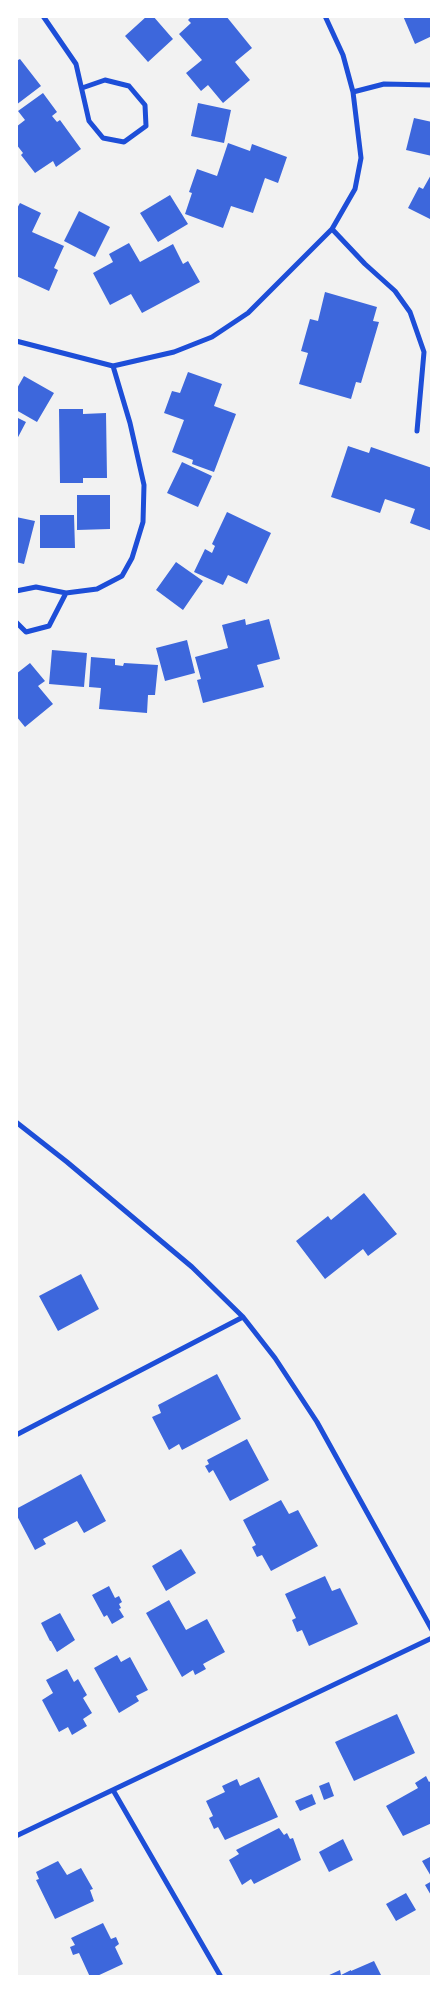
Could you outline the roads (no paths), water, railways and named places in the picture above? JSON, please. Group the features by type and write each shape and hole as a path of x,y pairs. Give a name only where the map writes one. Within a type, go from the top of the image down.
{"street":[{"path":"42,16 76,64 89,121 104,138 124,142 146,126 145,104 129,86 105,80 82,88"},
{"path":"16,341 113,366 174,352 212,337 248,313 332,229 355,190 361,158 353,92 343,55 325,16"},
{"path":"353,92 384,84 432,85"},
{"path":"332,229 365,264 396,290 410,312 424,352 417,431"},
{"path":"16,591 36,587 66,593 97,588 122,576 132,558 143,522 144,485 130,423 113,366"},
{"path":"16,622 26,632 49,626 66,593"},
{"path":"16,1122 67,1162 192,1268 243,1317 276,1358 317,1422 432,1630"},
{"path":"16,1435 243,1317"},
{"path":"16,1836 432,1638"},
{"path":"113,1790 221,1977"}]}
